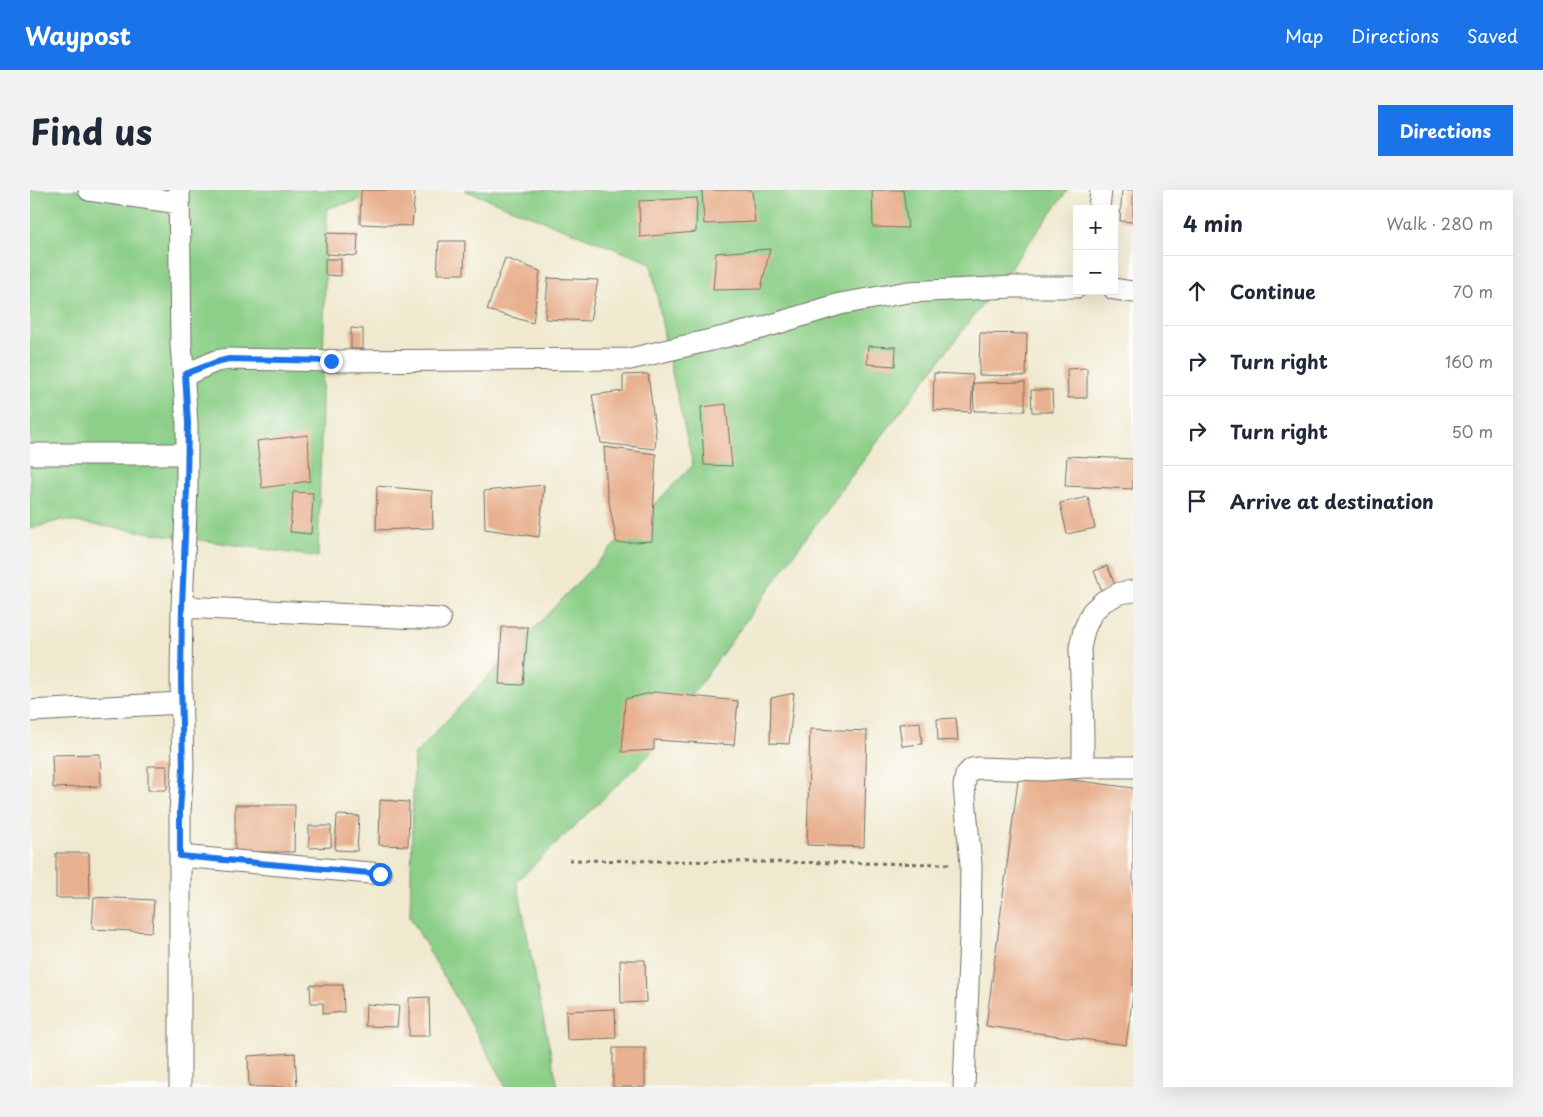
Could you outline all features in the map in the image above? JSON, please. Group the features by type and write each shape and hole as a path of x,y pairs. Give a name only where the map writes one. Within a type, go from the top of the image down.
{"street":[{"path":"89,190 179,197 181,344 188,423 182,607 183,768 180,811 180,1087"},
{"path":"1099,205 1101,190"},
{"path":"185,374 229,359 341,361 630,359 762,328 840,304 908,292 1013,286 1073,287"},
{"path":"1118,290 1133,292"},
{"path":"30,454 186,454"},
{"path":"1083,767 1084,733 1080,648 1084,630 1092,612 1104,600 1120,594 1133,592"},
{"path":"182,607 440,619"},
{"path":"30,711 182,703"},
{"path":"964,1087 971,864 964,786 966,775 972,769 979,768 1044,770 1083,767 1133,767"},
{"path":"180,856 380,874"}],"path":[{"path":"569,860 971,864"}],"green space":[{"path":"30,190 404,190 327,208 318,557 61,520 30,529"},
{"path":"464,190 1068,190 837,495 675,719 654,740 654,750 517,881 558,1087 504,1087 503,1080 410,917 414,755 578,582 693,465 667,351 651,263"}],"building":[{"path":"361,190 415,190 412,226 360,224"},
{"path":"702,190 752,190 755,222 704,224"},
{"path":"872,190 903,190 908,228 873,227"},
{"path":"1122,190 1133,190 1133,222 1120,221"},
{"path":"697,198 696,232 640,237 639,201"},
{"path":"326,233 358,234 357,256 326,254"},
{"path":"439,241 465,241 464,274 437,274"},
{"path":"770,249 761,289 713,290 716,253"},
{"path":"505,258 540,271 533,323 487,310"},
{"path":"325,259 341,259 341,276 325,275"},
{"path":"548,278 598,280 590,321 545,319"},
{"path":"351,328 363,329 363,349 351,349"},
{"path":"980,333 1027,334 1026,376 979,375"},
{"path":"868,346 896,347 895,366 867,364"},
{"path":"1087,368 1087,398 1068,398 1067,369"},
{"path":"934,373 973,375 971,412 933,410"},
{"path":"648,374 656,437 655,449 601,443 592,395 623,391 623,375"},
{"path":"1025,382 1025,411 974,411 973,383"},
{"path":"1031,390 1052,390 1053,412 1032,412"},
{"path":"726,404 732,466 704,465 701,407"},
{"path":"308,435 310,481 262,488 257,441"},
{"path":"604,447 656,454 652,541 617,543 607,492"},
{"path":"1067,456 1133,459 1133,489 1065,486"},
{"path":"544,485 539,537 485,529 484,491"},
{"path":"377,486 432,491 433,528 376,530"},
{"path":"293,492 313,493 311,534 290,532"},
{"path":"1088,497 1095,528 1067,534 1060,503"},
{"path":"1107,566 1115,585 1102,591 1094,571"},
{"path":"502,627 528,627 523,685 499,684"},
{"path":"655,692 738,701 734,745 654,740 654,750 622,752 625,699"},
{"path":"794,693 789,744 770,743 771,698"},
{"path":"956,718 958,740 938,741 937,719"},
{"path":"920,722 922,744 902,746 899,724"},
{"path":"810,729 867,731 864,847 807,845"},
{"path":"100,754 101,786 53,788 52,755"},
{"path":"148,766 167,766 167,790 148,790"},
{"path":"1019,773 1133,788 1133,994 1126,1045 986,1026"},
{"path":"380,800 409,802 408,846 379,845"},
{"path":"235,805 295,805 294,852 235,852"},
{"path":"337,815 359,816 357,851 335,850"},
{"path":"309,826 331,826 331,847 309,848"},
{"path":"56,853 89,853 90,898 56,898"},
{"path":"94,897 154,900 152,932 92,929"},
{"path":"620,960 645,960 646,1002 621,1003"},
{"path":"310,985 343,985 344,1012 323,1014 323,1003 311,1003"},
{"path":"429,997 430,1036 409,1036 409,998"},
{"path":"366,1004 399,1006 397,1027 365,1026"},
{"path":"615,1009 616,1038 567,1040 566,1011"},
{"path":"613,1048 645,1048 645,1087 613,1087"},
{"path":"295,1053 297,1087 249,1087 248,1056"}],"route":[{"path":"331,361 229,359 185,374 188,423 182,607 183,768 180,811 180,856 380,874"}]}
